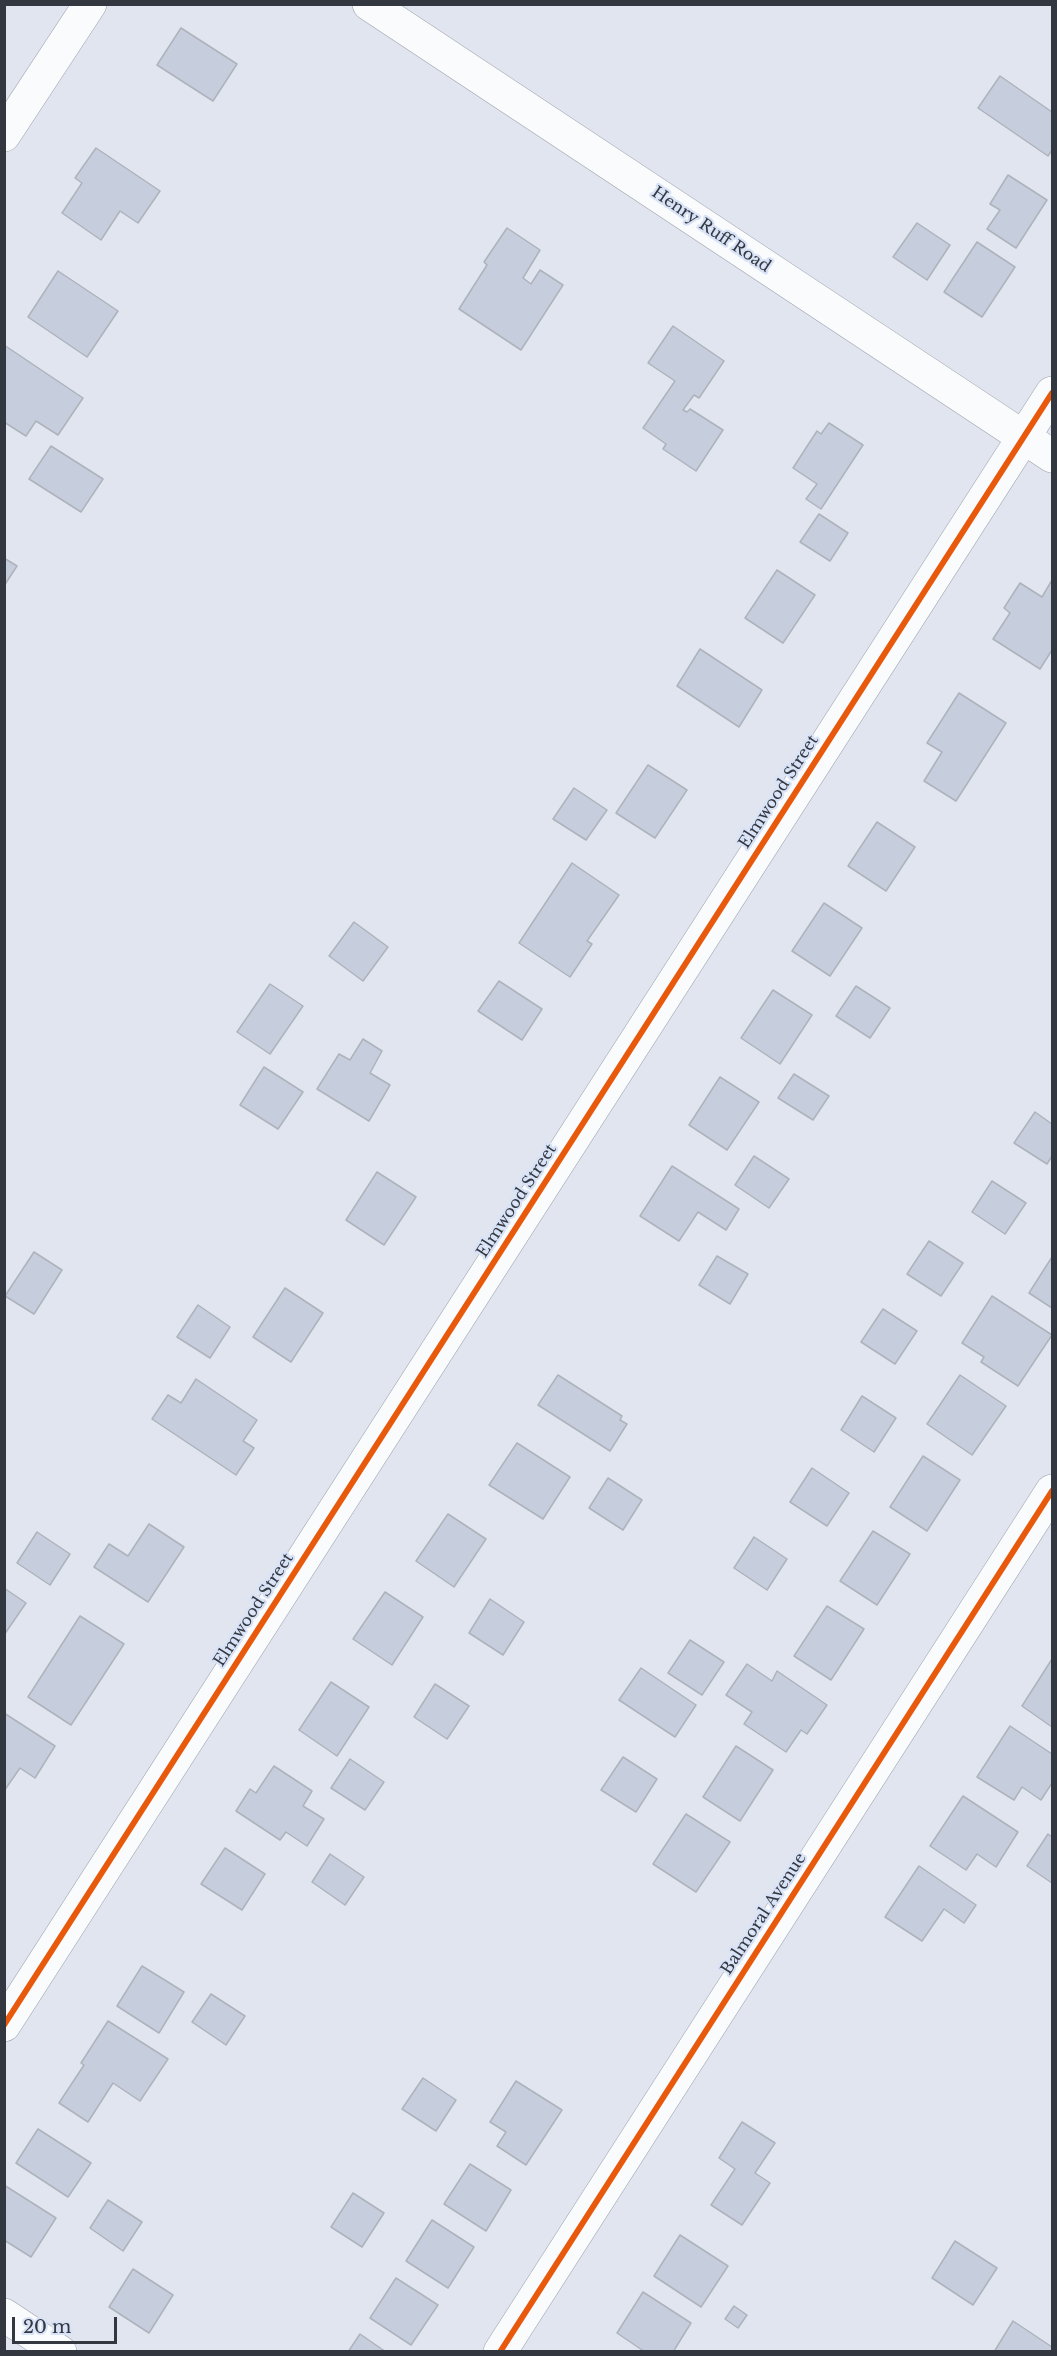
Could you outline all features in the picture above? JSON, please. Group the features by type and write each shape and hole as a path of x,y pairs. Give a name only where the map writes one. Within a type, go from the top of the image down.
{"street":[{"path":"4,135 90,4"},
{"name":"Henry Ruff Road","path":"369,4 1053,456"},
{"name":"Elmwood Street","path":"4,2025 1053,393"},
{"name":"Balmoral Avenue","path":"500,2352 1053,1491"},
{"path":"4,2315 60,2352"}],"building":[{"path":"181,28 237,64 213,101 157,65"},
{"path":"1000,76 1052,112 1052,150 1048,156 978,108"},
{"path":"96,148 160,191 138,223 120,211 101,240 62,213 82,183 75,178"},
{"path":"1008,175 1047,200 1016,248 987,229 1000,210 990,204"},
{"path":"917,223 950,245 927,280 893,257"},
{"path":"507,228 540,250 523,278 531,284 540,270 563,285 521,350 459,309 487,265 484,262"},
{"path":"977,242 1015,267 982,317 944,292"},
{"path":"58,271 118,311 87,357 28,317"},
{"path":"673,326 724,361 699,398 694,395 683,410 687,412 690,409 723,430 696,471 663,449 666,444 643,428 675,381 648,363"},
{"path":"4,345 83,398 58,435 36,421 26,436 4,422"},
{"path":"829,423 863,445 821,509 806,499 817,484 793,468 817,431 821,434"},
{"path":"51,446 103,479 81,512 29,479"},
{"path":"819,514 848,533 830,561 800,542"},
{"path":"4,558 17,566 4,586"},
{"path":"777,570 815,595 783,643 745,618"},
{"path":"1052,580 1052,650 1040,669 993,639 1010,613 1004,608 1020,583 1042,597"},
{"path":"700,649 762,690 739,727 677,686"},
{"path":"959,693 1006,723 956,801 924,781 942,752 927,743"},
{"path":"648,765 687,790 655,838 616,813"},
{"path":"574,788 607,810 586,840 553,819"},
{"path":"877,822 915,847 886,891 848,866"},
{"path":"572,863 619,895 587,941 592,944 570,977 519,943"},
{"path":"824,903 862,928 830,976 792,951"},
{"path":"354,922 388,947 363,981 329,956"},
{"path":"499,981 542,1009 522,1040 478,1011"},
{"path":"270,984 303,1006 270,1054 237,1032"},
{"path":"856,986 890,1008 870,1038 836,1016"},
{"path":"773,990 812,1015 780,1064 741,1038"},
{"path":"363,1039 382,1051 370,1073 390,1085 369,1121 317,1089 339,1054 350,1060"},
{"path":"264,1067 303,1092 278,1129 240,1105"},
{"path":"794,1074 829,1096 813,1120 778,1098"},
{"path":"720,1077 759,1102 727,1150 689,1125"},
{"path":"1035,1112 1052,1124 1052,1156 1047,1164 1014,1143"},
{"path":"754,1156 789,1179 769,1208 735,1185"},
{"path":"672,1166 739,1209 726,1230 698,1212 679,1241 640,1216"},
{"path":"377,1172 416,1197 384,1245 346,1220"},
{"path":"992,1181 1026,1203 1005,1234 972,1212"},
{"path":"929,1241 963,1263 941,1296 907,1274"},
{"path":"34,1252 62,1270 34,1314 5,1296"},
{"path":"717,1256 748,1274 730,1304 699,1285"},
{"path":"1052,1257 1052,1308 1029,1293"},
{"path":"285,1288 323,1313 291,1362 253,1337"},
{"path":"992,1296 1052,1335 1018,1386 981,1362 984,1357 962,1343"},
{"path":"198,1305 230,1327 210,1358 177,1337"},
{"path":"883,1309 917,1331 895,1364 861,1342"},
{"path":"558,1375 622,1416 620,1420 627,1424 610,1451 538,1405"},
{"path":"960,1375 1006,1406 972,1455 927,1424"},
{"path":"196,1379 257,1420 243,1441 254,1448 236,1475 152,1419 168,1395 181,1403"},
{"path":"862,1396 896,1418 874,1452 841,1430"},
{"path":"517,1443 570,1477 543,1519 489,1485"},
{"path":"923,1456 960,1480 927,1531 890,1507"},
{"path":"812,1468 849,1493 827,1526 790,1502"},
{"path":"608,1478 642,1500 623,1530 589,1508"},
{"path":"448,1514 486,1539 454,1587 416,1561"},
{"path":"149,1524 184,1547 148,1602 94,1567 109,1544 128,1556"},
{"path":"873,1531 910,1554 877,1605 840,1581"},
{"path":"37,1532 70,1554 50,1585 17,1563"},
{"path":"754,1537 787,1559 767,1590 734,1568"},
{"path":"4,1588 26,1603 4,1635"},
{"path":"385,1592 423,1617 392,1665 353,1639"},
{"path":"490,1599 524,1622 503,1655 469,1633"},
{"path":"827,1606 864,1629 831,1680 794,1656"},
{"path":"80,1616 124,1644 71,1725 28,1697"},
{"path":"690,1640 724,1662 702,1695 668,1673"},
{"path":"1052,1659 1052,1727 1022,1706"},
{"path":"747,1664 772,1681 777,1671 827,1705 807,1734 801,1730 786,1752 744,1724 752,1712 726,1695"},
{"path":"641,1668 696,1705 675,1737 619,1700"},
{"path":"331,1682 369,1707 337,1756 299,1730"},
{"path":"435,1684 469,1706 447,1739 414,1717"},
{"path":"4,1713 55,1746 35,1778 20,1768 4,1791"},
{"path":"1010,1726 1052,1754 1052,1783 1041,1800 1022,1787 1014,1800 977,1777"},
{"path":"736,1746 773,1770 740,1821 703,1797"},
{"path":"623,1757 657,1779 636,1812 601,1790"},
{"path":"350,1759 384,1782 365,1810 331,1788"},
{"path":"274,1766 312,1791 303,1806 324,1819 307,1846 286,1832 280,1840 236,1811 250,1789 256,1793"},
{"path":"963,1796 1018,1832 996,1867 977,1854 966,1870 930,1846"},
{"path":"686,1814 730,1842 696,1892 653,1864"},
{"path":"1048,1834 1052,1837 1052,1883 1027,1866"},
{"path":"225,1848 265,1874 242,1910 201,1884"},
{"path":"330,1854 364,1877 345,1905 312,1882"},
{"path":"919,1866 976,1905 964,1923 944,1909 922,1941 885,1917"},
{"path":"142,1966 184,1992 159,2033 117,2006"},
{"path":"211,1994 245,2016 226,2045 192,2022"},
{"path":"108,2021 168,2059 140,2101 113,2083 88,2122 59,2103 84,2065 81,2063"},
{"path":"423,2078 456,2100 436,2131 402,2109"},
{"path":"516,2081 562,2110 526,2165 497,2146 506,2132 490,2122"},
{"path":"742,2122 775,2143 755,2173 770,2183 742,2225 711,2205 735,2169 719,2158"},
{"path":"38,2129 91,2163 68,2197 16,2163"},
{"path":"470,2164 511,2190 486,2231 444,2204"},
{"path":"4,2185 56,2218 31,2257 4,2240"},
{"path":"353,2193 384,2213 362,2247 331,2227"},
{"path":"108,2200 142,2222 123,2251 90,2228"},
{"path":"432,2220 474,2247 448,2288 406,2261"},
{"path":"680,2235 728,2266 701,2307 654,2276"},
{"path":"955,2241 997,2268 973,2305 932,2278"},
{"path":"133,2269 173,2295 149,2333 109,2307"},
{"path":"396,2278 438,2305 411,2345 370,2318"},
{"path":"643,2292 691,2323 673,2352 645,2352 617,2333"},
{"path":"734,2306 747,2315 738,2328 725,2319"},
{"path":"1013,2321 1052,2347 1052,2352 994,2352"},
{"path":"360,2334 386,2352 348,2352"}],"cycle path":[{"path":"4,2025 1052,393"},
{"path":"500,2352 1052,1491"}]}
